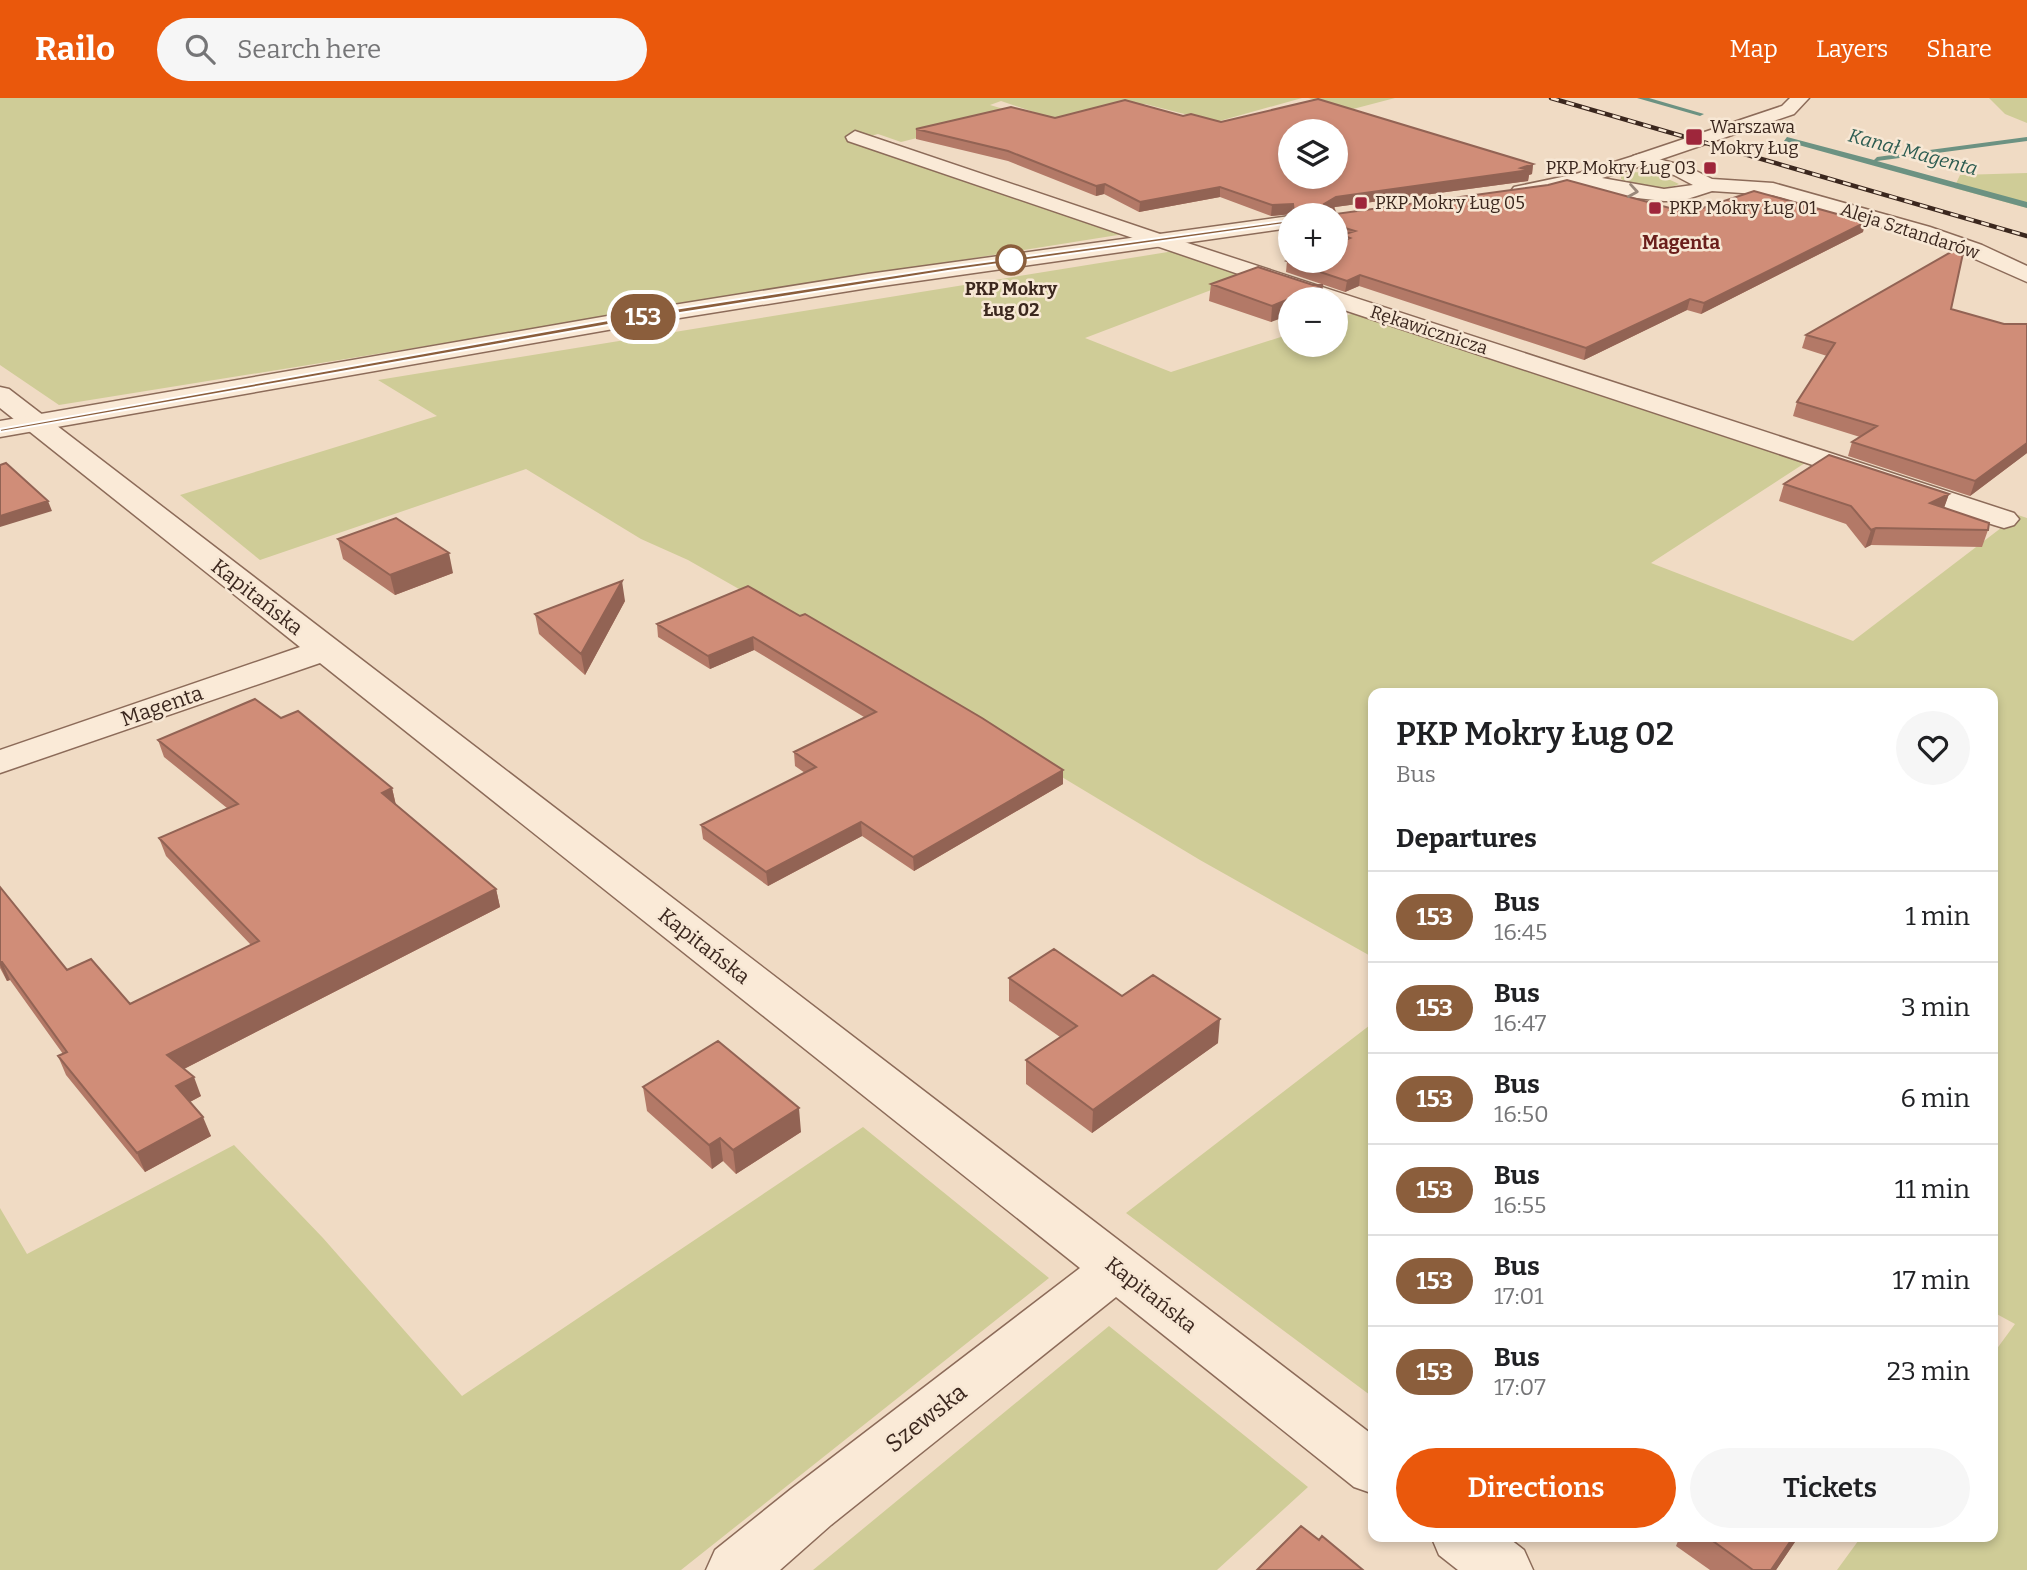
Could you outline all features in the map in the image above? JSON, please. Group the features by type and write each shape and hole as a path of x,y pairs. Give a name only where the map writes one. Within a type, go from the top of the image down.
{"street":[{"path":"1497,194 1580,179 1640,160 1788,110 1800,98"},
{"name":"Rękawicznicza","path":"855,137 1155,240 2004,519"},
{"name":"Aleja Sztandarów","path":"1640,160 1681,171 1708,185 1748,186 1784,191 1974,250 2027,275"},
{"name":"Aleja Sztandarów","path":"1580,179 1621,189 1659,194 1686,193 1701,190 1708,185"},
{"path":"17,426 642,317 1278,224"},
{"name":"Kapitańska","path":"0,395 17,426 324,650 1368,1464"},
{"name":"Magenta","path":"0,762 324,650"},
{"name":"Szewska","path":"736,1570 811,1507 1117,1268"},
{"path":"1468,1542 1503,1570"}],"shaded area":[{"path":"0,98 1302,98 1216,122 1145,104 1072,125 1001,101 990,105 1017,113 901,142 878,134 853,141 1124,234 59,405 0,365"},
{"path":"1308,98 1395,98 1353,109"},
{"path":"1989,98 2027,98 2027,123 2005,114"},
{"path":"1631,172 1655,173 1679,184 1665,188 1649,188 1621,179 1621,175"},
{"path":"2027,173 2027,208 1954,188 1960,175"},
{"path":"1174,251 1248,276 1085,338 1171,372 1278,338 1278,357 1348,357 1348,315 1358,312 1808,461 1651,563 1853,641 2018,515 2027,518 2027,1570 1837,1570 1857,1542 1998,1542 1998,1347 2015,1324 1998,1315 1998,688 1368,688 1368,955 1200,860 922,693 688,560 641,539 526,469 260,560 180,495 437,416 378,380"},
{"path":"1368,1027 1368,1394 1126,1213"},
{"path":"863,1127 1049,1278 681,1570 0,1570 0,1208 27,1254 234,1145 323,1238 462,1396"},
{"path":"1109,1326 1308,1487 1217,1570 813,1570"}],"building":[{"path":"1318,99 1533,164 1521,168 1530,170 1336,197 1326,203 1272,205 1220,187 1140,202 1105,184 1096,186 1008,151 916,129 1011,107 1055,118 1125,100 1183,116 1191,114 1221,122"},
{"path":"1567,180 1688,213 1754,191 1866,222 1704,303 1690,299 1586,348 1360,275 1347,281 1323,273 1348,273 1348,233 1355,231 1348,229 1348,212 1548,185"},
{"path":"1965,244 1951,309 2004,324 2027,324 2027,443 1975,481 1852,442 1877,426 1797,402 1835,343 1806,335"},
{"path":"1258,267 1313,285 1323,285 1278,287 1278,304 1272,306 1211,284"},
{"path":"1829,455 1949,494 1930,503 1989,523 1988,530 1871,530 1851,506 1784,484"},
{"path":"6,463 48,501 0,516 0,465"},
{"path":"396,518 449,553 390,575 338,539"},
{"path":"622,581 581,654 535,614"},
{"path":"748,586 800,616 805,614 982,718 1063,770 913,857 861,822 766,872 701,825 816,767 794,752 876,712 753,637 708,656 657,624"},
{"path":"255,699 281,718 298,711 392,788 382,793 496,889 167,1055 194,1077 176,1086 203,1117 137,1153 58,1056 67,1052 0,962 0,887 67,970 91,959 130,1004 259,941 159,838 238,804 158,740"},
{"path":"1054,949 1122,996 1153,975 1220,1019 1093,1110 1026,1060 1077,1026 1009,978"},
{"path":"718,1041 799,1108 733,1150 720,1138 709,1145 643,1087"},
{"path":"1301,1526 1319,1540 1322,1536 1363,1570 1257,1570"},
{"path":"1714,1542 1790,1542 1771,1570 1753,1570"}],"waterway":[{"name":"Kanał Magenta","path":"1641,98 1700,114"},
{"name":"Kanał Magenta","path":"1787,139 2027,205"},
{"path":"1877,159 2027,139"}],"railway":[{"path":"1551,98 2027,236"}],"bus line":[{"name":"153","path":"0,429 642,317 948,269 1278,224"}],"place":[{"name":"Warszawa Mokry Ług","path":"1694,137"},
{"name":"PKP Mokry Ług 03","path":"1710,168"},
{"name":"PKP Mokry Ług 05","path":"1361,203"},
{"name":"PKP Mokry Ług 01","path":"1655,208"},
{"name":"PKP Mokry Ług 02","path":"1011,260"}],"district":[{"name":"Magenta","path":"1681,242"}]}
